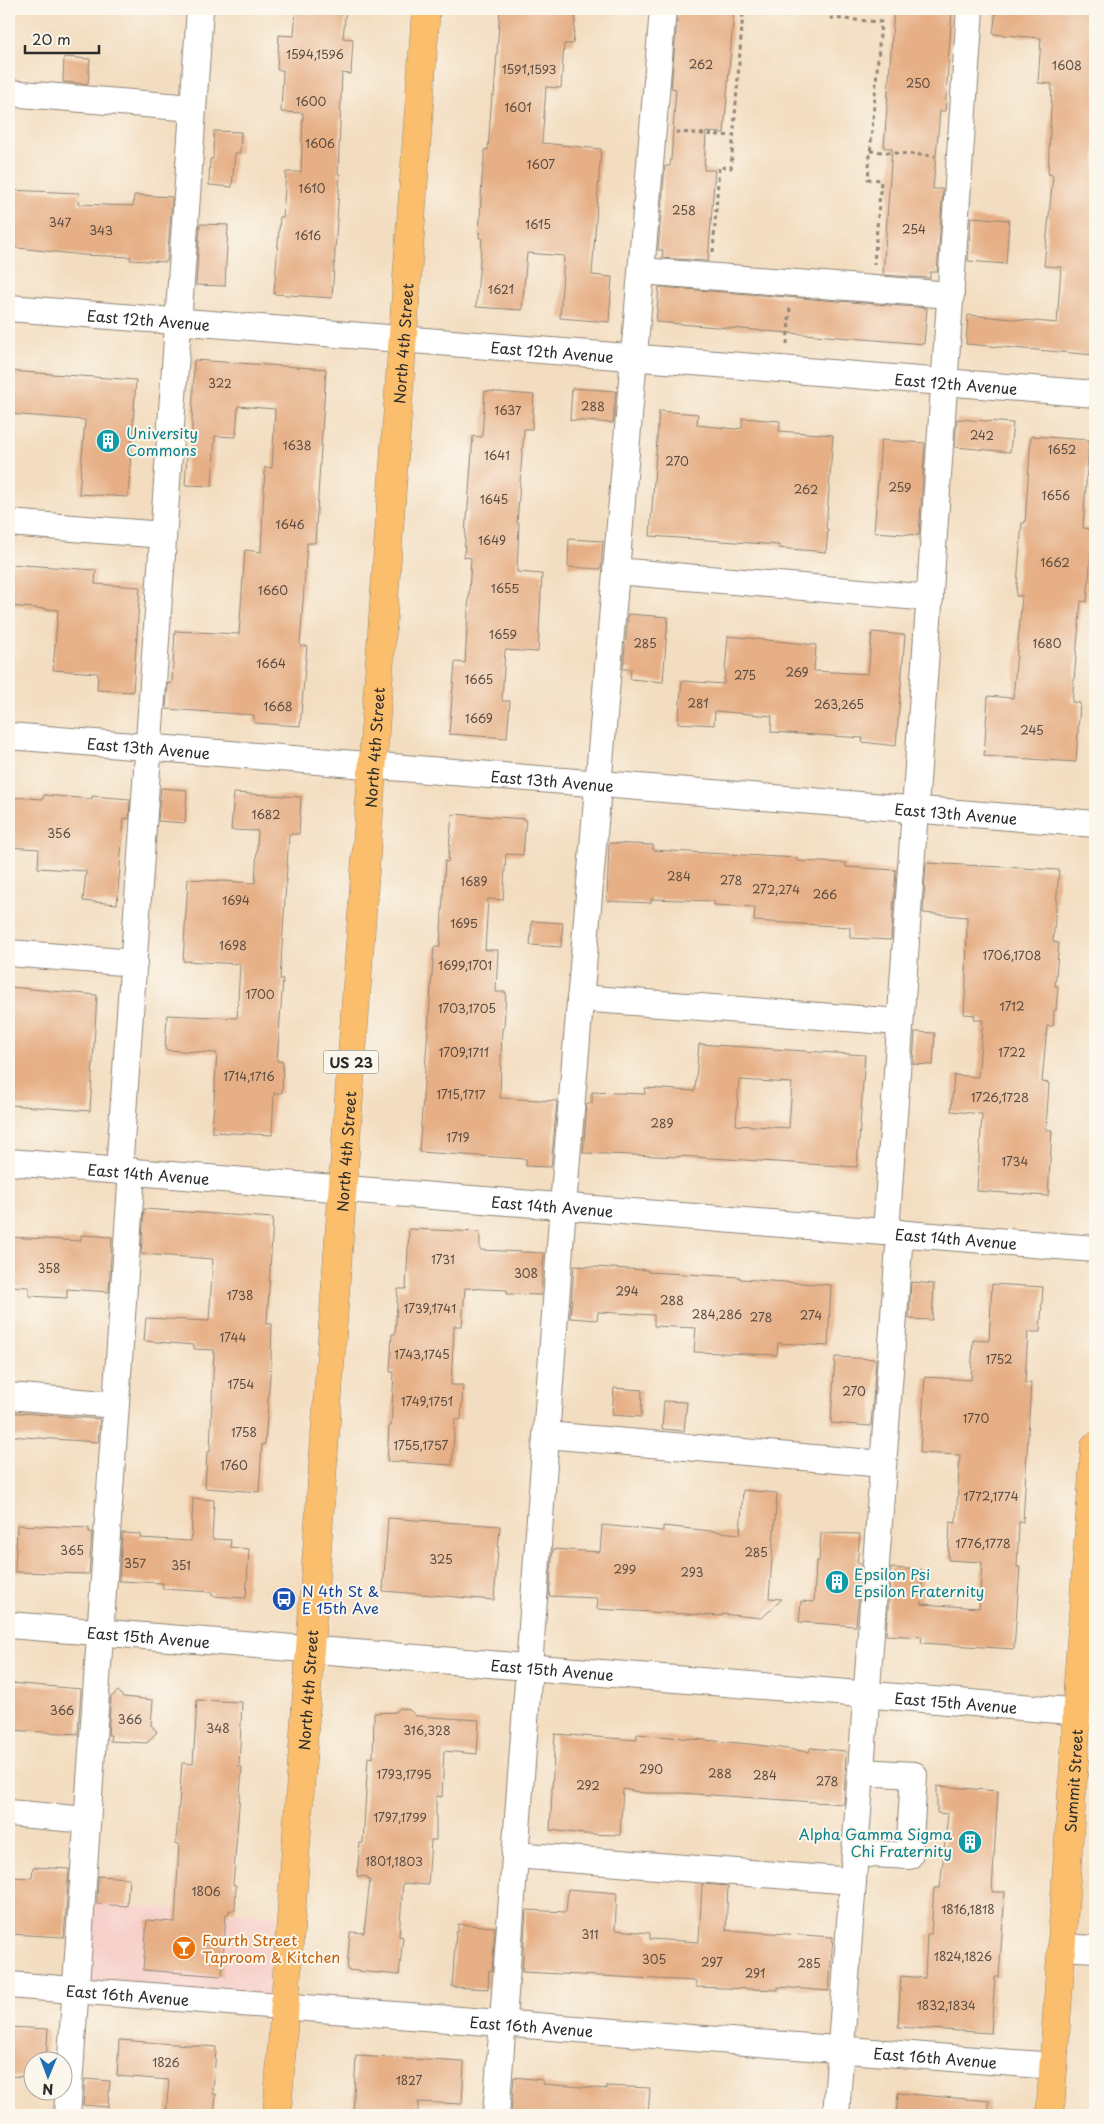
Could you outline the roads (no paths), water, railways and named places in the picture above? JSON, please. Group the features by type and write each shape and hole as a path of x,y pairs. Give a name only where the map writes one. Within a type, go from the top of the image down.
{"main road":[{"name":"North 4th Street","path":"277,2115 426,9"},
{"name":"Summit Street","path":"1050,2115 1075,1749 1086,1712 1095,1446"}],"street":[{"path":"67,2115 116,1406 134,963 200,9"},
{"path":"496,2115 563,1206 663,9"},
{"path":"836,2115 883,1464 900,1022 970,9"},
{"path":"9,93 193,108"},
{"path":"641,271 951,295"},
{"name":"East 12th Avenue","path":"9,308 1095,394"},
{"path":"9,523 163,536"},
{"path":"616,571 930,598"},
{"name":"East 13th Avenue","path":"9,736 1095,824"},
{"path":"9,953 134,963"},
{"path":"580,998 900,1022"},
{"name":"East 14th Avenue","path":"9,1162 1095,1249"},
{"path":"9,1396 116,1406"},
{"path":"546,1435 883,1464"},
{"name":"East 15th Avenue","path":"9,1625 1086,1712"},
{"path":"855,1853 910,1856 914,1775 861,1772"},
{"path":"9,1813 87,1820"},
{"path":"515,1855 853,1881"},
{"path":"1061,1946 1095,1949"},
{"name":"East 16th Avenue","path":"9,1985 1054,2066"}],"place":[{"name":"University Commons","path":"108,441"},
{"name":"Epsilon Psi Epsilon Fraternity","path":"837,1582"},
{"name":"N 4th St & E 15th Ave","path":"284,1599"},
{"name":"Alpha Gamma Sigma Chi Fraternity","path":"970,1842"},
{"name":"Fourth Street Taproom & Kitchen","path":"184,1948"}]}
